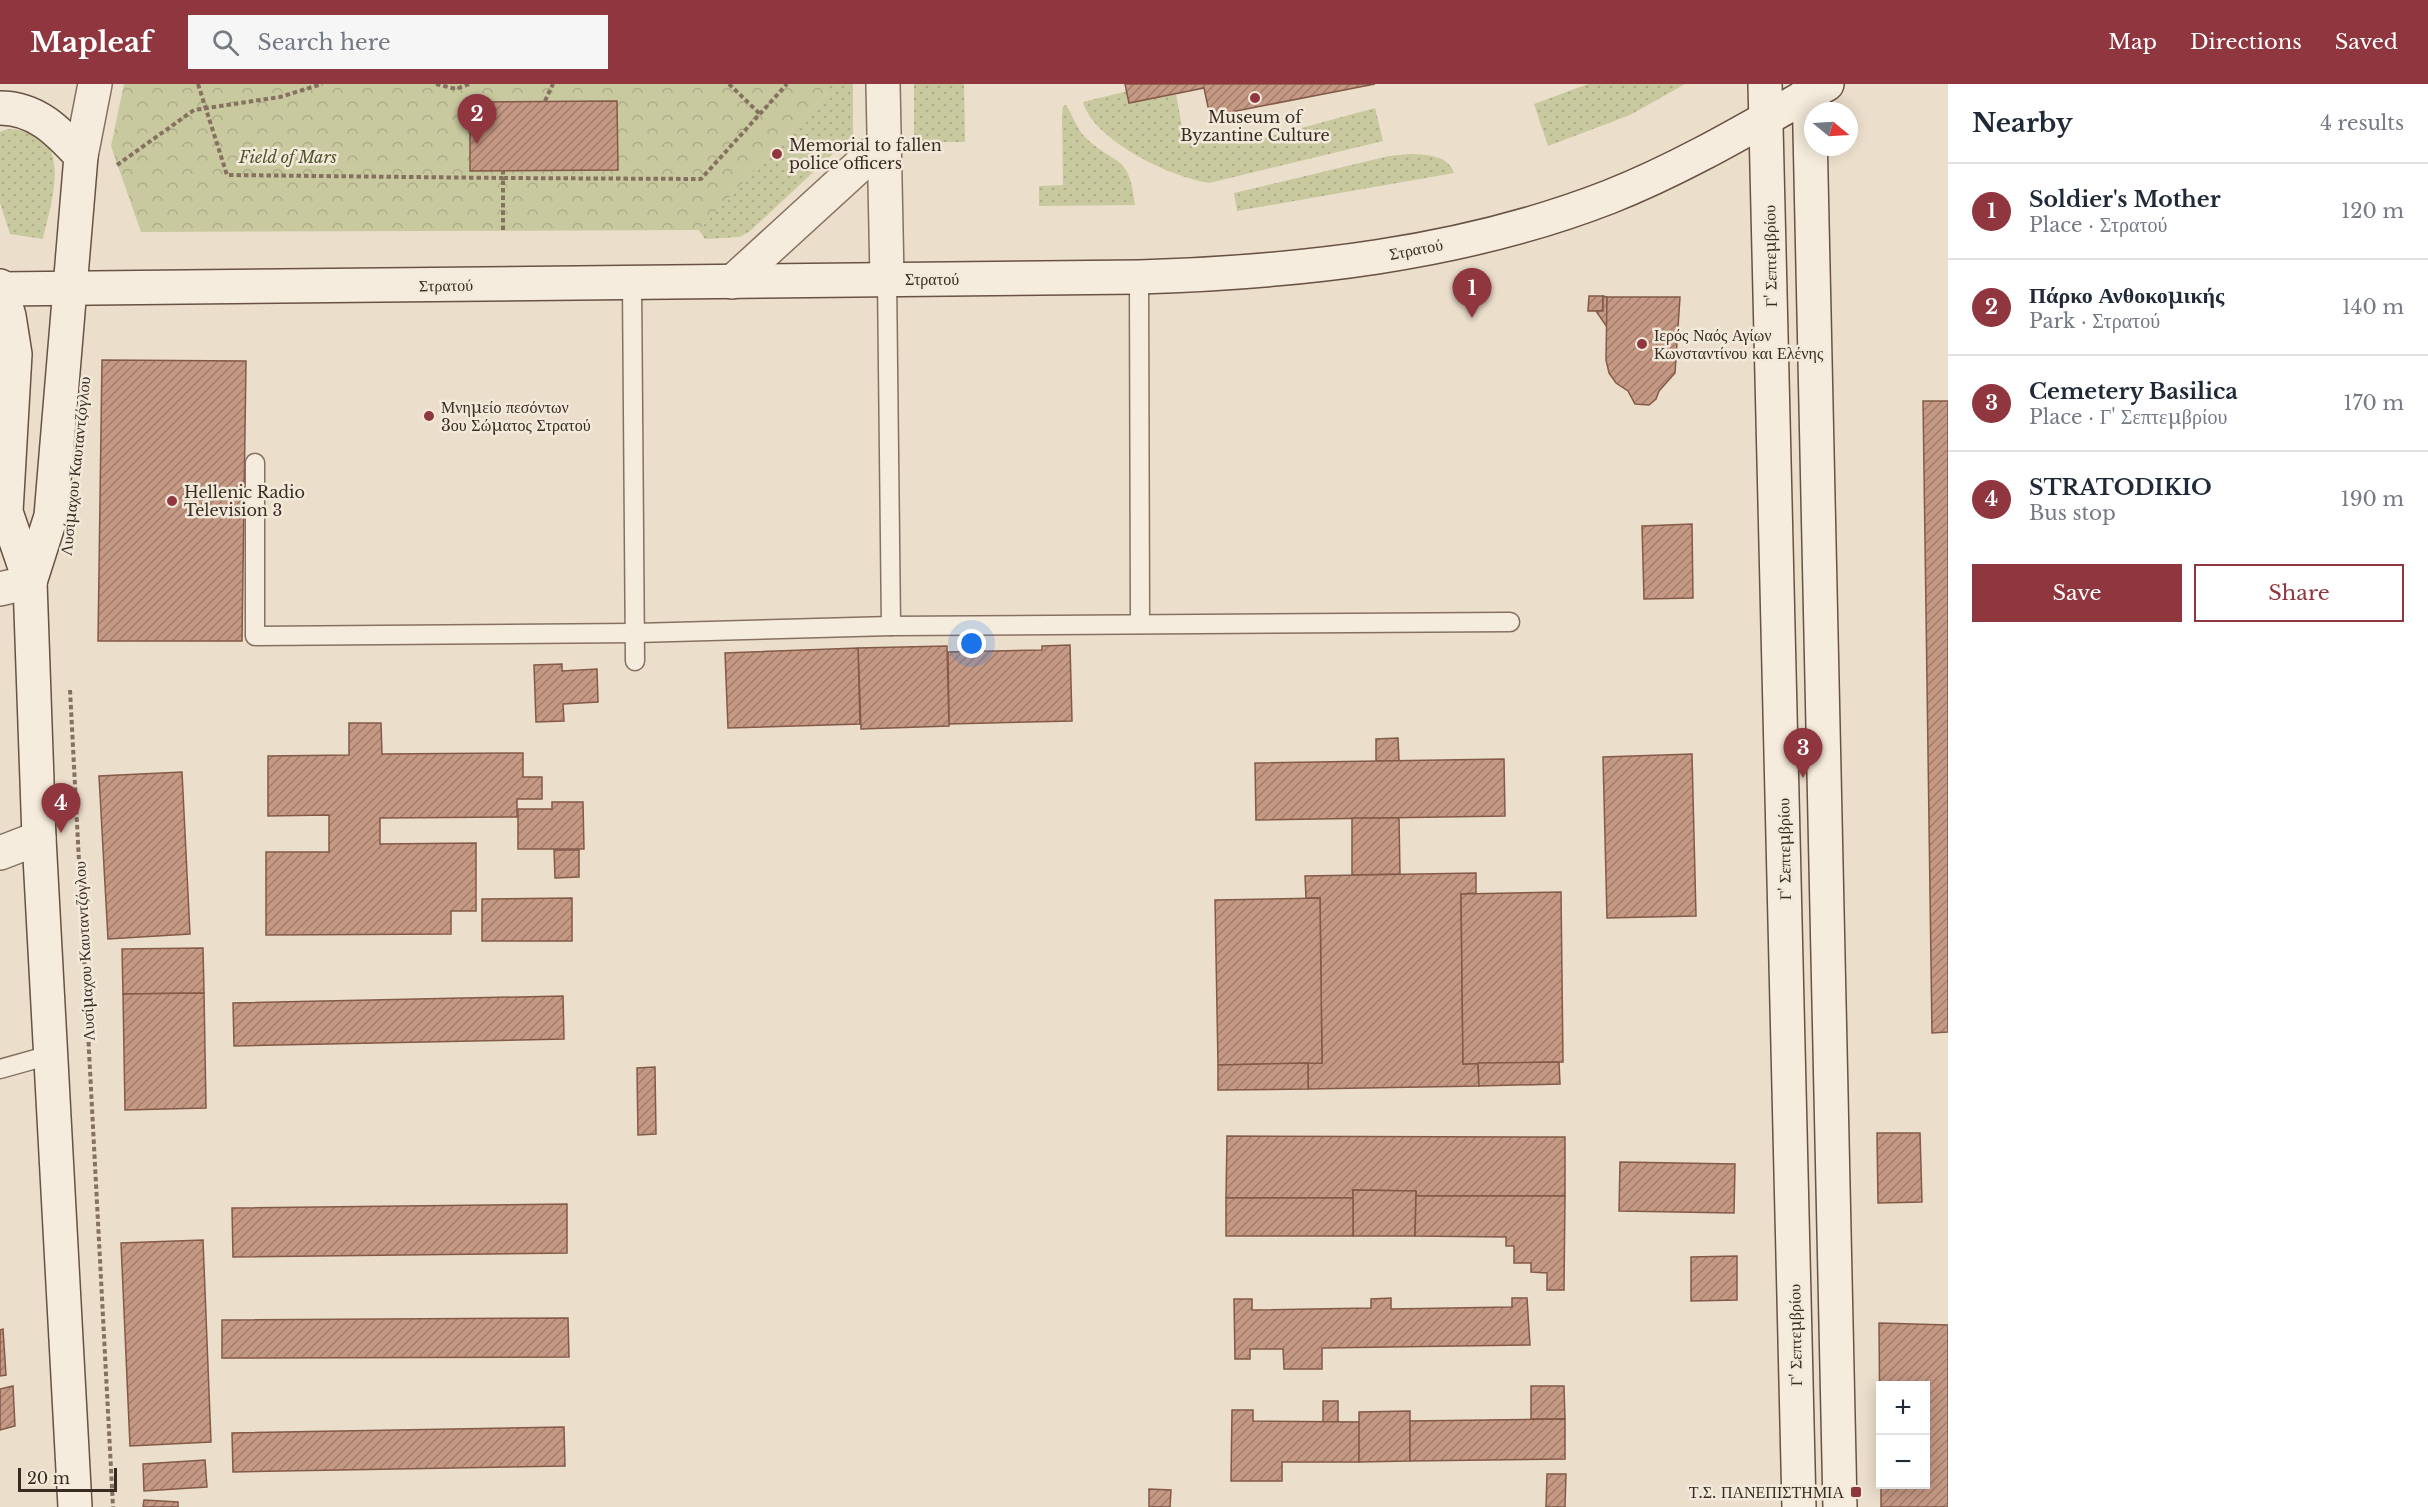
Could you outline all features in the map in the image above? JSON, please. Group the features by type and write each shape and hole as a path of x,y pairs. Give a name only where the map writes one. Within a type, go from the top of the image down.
{"main road":[{"name":"Λυσίμαχου Καυταντζόγλου","path":"15,585 51,516 72,289 81,156 95,84"},
{"path":"883,84 886,279"},
{"name":"Γ' Σεπτεμβρίου","path":"1765,84 1799,1507"},
{"path":"1815,87 1818,424 1840,1507"},
{"name":"Στρατού","path":"0,288 632,284 1139,277 1229,273 1324,264 1468,239 1533,222 1607,198 1675,167 1767,119 1815,87"},
{"path":"0,108 15,108 39,117 57,130 81,156"},
{"path":"732,282 884,143"},
{"name":"Λυσίμαχου Καυταντζόγλου","path":"0,288 9,316 15,354 6,512 39,838 75,1507"},
{"path":"0,853 39,838"}],"lane":[{"path":"1139,277 1140,624"},
{"path":"886,279 891,627"},
{"path":"632,284 635,662"},
{"path":"255,463 255,636 636,633 1140,624 1510,622"},
{"path":"0,1069 50,1055"}],"path":[{"path":"198,84 203,107 227,175 700,179 787,84"},
{"path":"117,165 186,115 203,107 280,97 322,84"},
{"path":"436,84 456,89 469,84"},
{"path":"545,101 553,84"},
{"path":"729,84 760,114"},
{"path":"503,171 503,230"},
{"name":"Λυσίμαχου Καυταντζόγλου","path":"70,689 112,1507"}],"green space":[{"name":"Field of Mars","path":"124,84 829,84 829,91 699,230 141,232 111,146"},
{"path":"829,84 853,84 853,135 749,232 739,237 705,239 699,230 829,91"},
{"path":"914,84 964,84 965,142 914,142"},
{"path":"1588,84 1685,84 1630,115 1548,146 1534,104"},
{"path":"1128,91 1130,103 1176,94 1182,127 1188,134 1250,142 1375,108 1383,141 1209,183 1175,173 1136,155 1102,130 1090,116 1083,102"},
{"path":"1066,105 1085,137 1124,168 1129,176 1135,205 1039,206 1039,186 1063,185 1062,116 1063,106"},
{"path":"8,129 29,132 44,141 52,153 55,168 54,186 43,239 10,234 0,203 0,132"},
{"path":"1411,154 1442,159 1454,173 1237,211 1234,193 1389,156"}],"building":[{"name":"Museum of Byzantine Culture","path":"1125,84 1375,84 1210,116 1204,88 1129,103"},
{"path":"617,101 618,170 470,171 470,102"},
{"path":"1589,296 1603,296 1603,311 1588,311"},
{"path":"1603,296 1607,297 1607,327 1596,311 1603,311"},
{"name":"Ιερός Ναός Αγίων Κωνσταντίνου και Ελένης","path":"1607,297 1680,297 1675,373 1649,405 1635,404 1628,391 1616,383 1609,373 1606,360"},
{"name":"Hellenic Radio Television 3","path":"102,360 246,361 242,641 98,641"},
{"path":"1923,401 1948,401 1948,1032 1932,1033"},
{"path":"1692,524 1693,598 1644,599 1642,526"},
{"path":"1070,645 1072,721 949,724 948,652 1042,650 1042,646"},
{"path":"947,646 949,726 861,729 858,648"},
{"path":"858,648 860,724 728,728 725,653"},
{"path":"562,664 562,671 597,669 598,702 563,704 564,721 536,722 534,665"},
{"path":"349,723 381,723 382,754 523,753 523,777 542,777 542,799 517,799 517,817 380,818 380,844 476,843 476,911 451,911 451,934 266,935 266,852 329,852 329,815 268,816 268,756 349,755"},
{"path":"1398,738 1399,761 1376,761 1376,739"},
{"path":"1692,754 1696,916 1607,918 1603,757"},
{"path":"1504,759 1505,816 1256,820 1255,763"},
{"path":"182,772 190,934 108,939 99,776"},
{"path":"552,802 583,802 584,849 518,849 518,809 552,809"},
{"path":"1352,818 1399,818 1400,874 1352,875"},
{"path":"554,850 579,850 579,877 555,878"},
{"path":"1476,873 1476,893 1461,894 1463,1064 1478,1063 1479,1086 1308,1089 1308,1063 1322,1063 1320,898 1306,898 1305,876"},
{"path":"1561,892 1563,1062 1463,1064 1461,894"},
{"path":"572,898 572,941 482,941 482,899"},
{"path":"1320,898 1322,1063 1218,1065 1215,900"},
{"path":"203,948 204,993 123,994 122,949"},
{"path":"204,993 206,1108 125,1110 123,994"},
{"path":"563,996 564,1039 234,1046 233,1003"},
{"path":"1559,1062 1560,1084 1479,1086 1478,1063"},
{"path":"1308,1063 1308,1089 1218,1090 1218,1065"},
{"path":"655,1067 656,1134 638,1135 637,1068"},
{"path":"1877,1133 1920,1133 1922,1202 1878,1203"},
{"path":"1227,1136 1565,1137 1565,1196 1416,1196 1416,1191 1353,1190 1353,1198 1226,1198"},
{"path":"1620,1162 1735,1164 1734,1213 1619,1211"},
{"path":"1353,1190 1416,1191 1415,1236 1353,1236"},
{"path":"1416,1196 1565,1196 1564,1290 1547,1290 1547,1273 1531,1272 1531,1263 1514,1263 1514,1246 1506,1246 1506,1237 1415,1236"},
{"path":"1226,1198 1353,1198 1353,1236 1226,1236"},
{"path":"567,1204 567,1253 233,1257 232,1208"},
{"path":"203,1240 211,1442 130,1446 121,1243"},
{"path":"1737,1256 1737,1300 1691,1301 1691,1257"},
{"path":"1391,1298 1391,1309 1512,1307 1512,1298 1527,1298 1530,1345 1322,1348 1322,1369 1284,1369 1283,1349 1250,1349 1250,1359 1235,1359 1234,1299 1252,1299 1252,1310 1371,1308 1371,1299"},
{"path":"568,1318 569,1357 222,1358 222,1320"},
{"path":"1879,1323 1948,1325 1948,1507 1881,1507 1881,1489 1930,1489 1930,1381 1879,1381"},
{"path":"3,1329 6,1375 0,1376 0,1330"},
{"path":"13,1386 15,1426 0,1430 0,1389"},
{"path":"1531,1386 1564,1386 1565,1419 1531,1419"},
{"path":"1323,1401 1338,1401 1338,1422 1323,1422"},
{"path":"1232,1410 1253,1410 1253,1421 1360,1422 1359,1462 1282,1462 1282,1481 1231,1481"},
{"path":"1410,1411 1410,1461 1359,1462 1359,1412"},
{"path":"1565,1419 1565,1459 1410,1461 1410,1421"},
{"path":"564,1427 565,1466 233,1472 232,1433"},
{"path":"205,1460 207,1487 144,1491 143,1464"},
{"path":"1547,1474 1566,1474 1565,1507 1546,1507"},
{"path":"1149,1489 1171,1490 1170,1507 1149,1507"},
{"path":"144,1500 178,1502 178,1507 143,1507"}],"place":[{"name":"Museum of Byzantine Culture","path":"1255,98"},
{"name":"Πάρκο Ανθοκομικής","path":"477,144"},
{"name":"Memorial to fallen police officers","path":"777,154"},
{"name":"Soldier's Mother","path":"1472,318"},
{"name":"Ιερός Ναός Αγίων Κωνσταντίνου και Ελένης","path":"1642,344"},
{"name":"Μνημείο πεσόντων 3ου Σώματος Στρατού","path":"429,416"},
{"name":"Hellenic Radio Television 3","path":"172,501"},
{"name":"Cemetery Basilica","path":"1803,778"},
{"name":"STRATODIKIO","path":"61,833"},
{"name":"Τ.Σ. ΠΑΝΕΠΙΣΤΗΜΙΑ","path":"1856,1492"}]}
